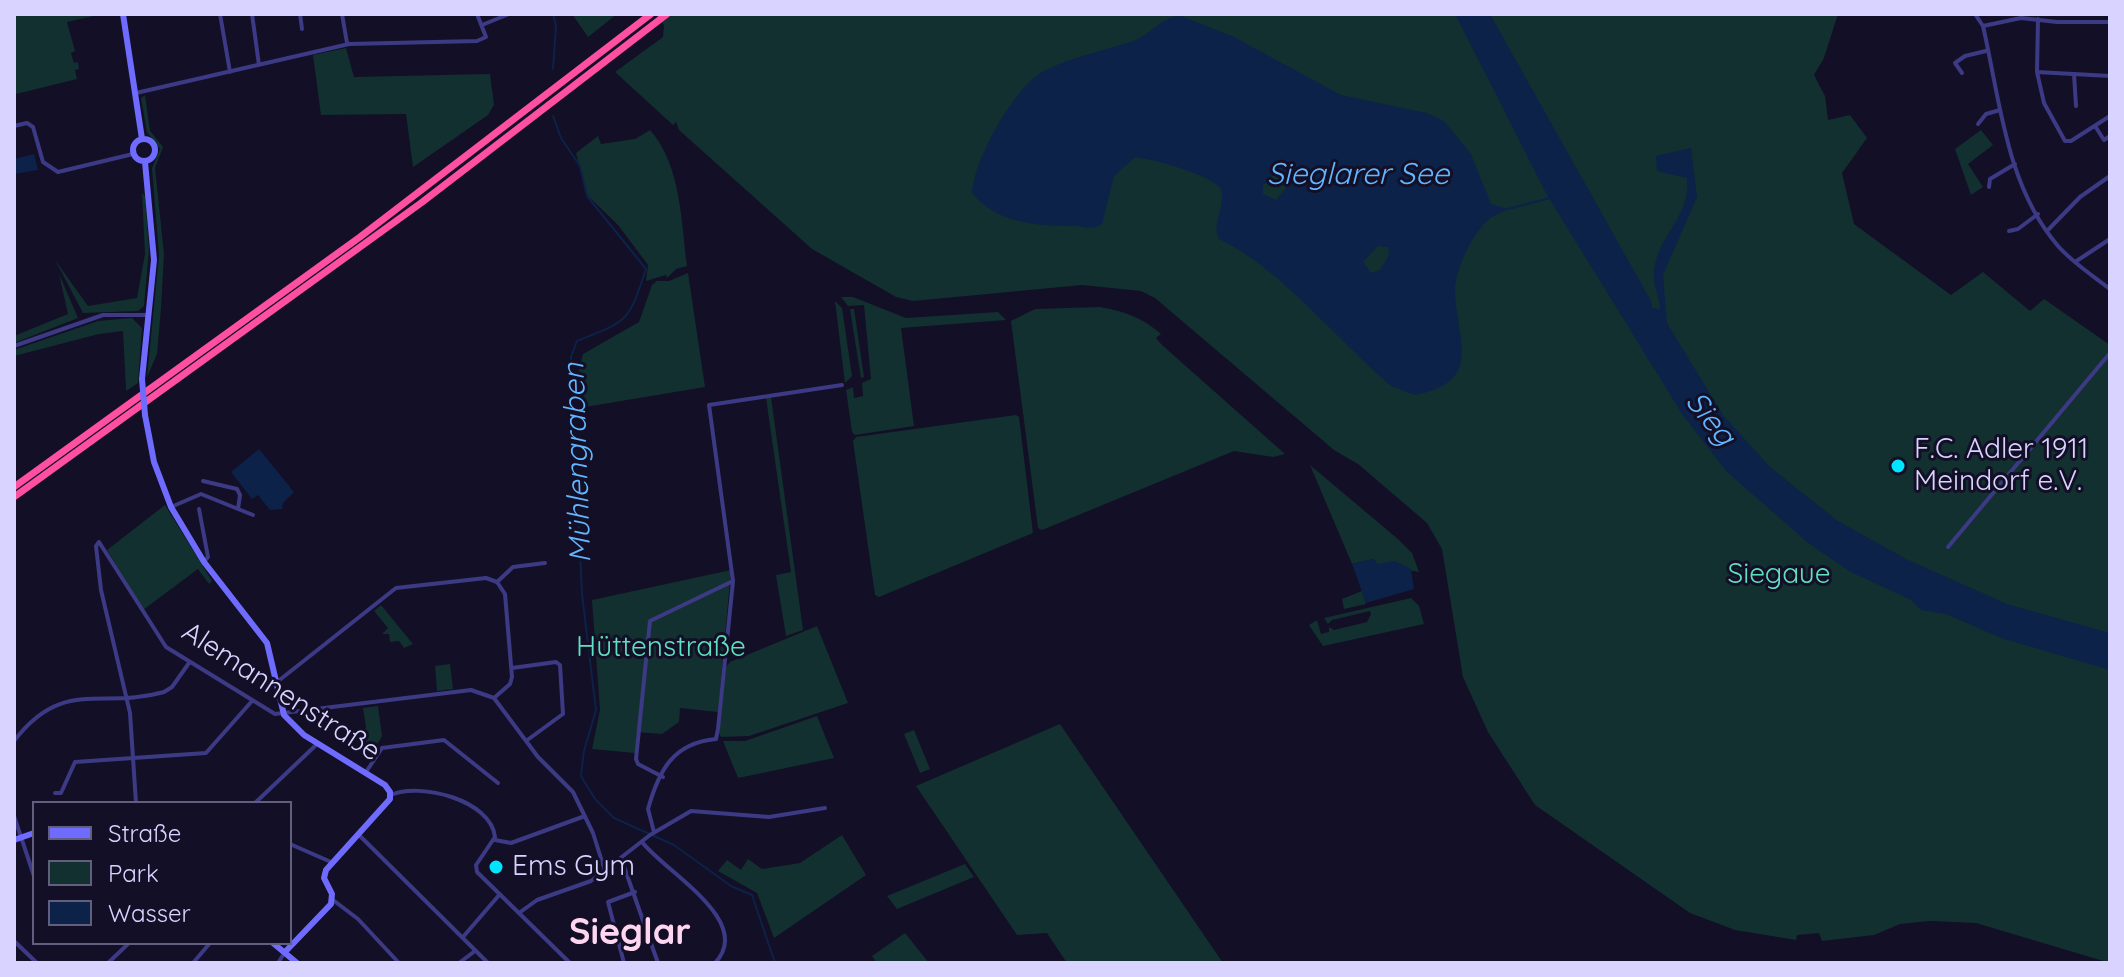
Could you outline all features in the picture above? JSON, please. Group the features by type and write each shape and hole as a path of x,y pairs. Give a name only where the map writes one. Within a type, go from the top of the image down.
{"highway":[{"path":"14,487 360,237 651,14"},
{"path":"14,497 410,211 667,14"}],"street":[{"path":"123,14 142,139"},
{"path":"220,14 230,72"},
{"path":"252,14 259,65"},
{"path":"300,14 302,29"},
{"path":"342,14 347,44"},
{"path":"135,93 347,44 477,41 486,37 477,14"},
{"path":"482,25 509,14"},
{"path":"1975,14 1983,26 1986,51 2015,164 2038,214 2047,231 2075,262 2110,289"},
{"path":"2007,14 2008,21"},
{"path":"2082,14 2082,21"},
{"path":"1983,26 2029,16 2110,22"},
{"path":"2038,19 2037,72 2044,103 2065,141 2071,141 2110,116"},
{"path":"1962,73 1955,63 1965,56 1986,51"},
{"path":"2037,72 2110,76"},
{"path":"2074,74 2076,106"},
{"path":"1978,124 1986,114 2000,110"},
{"path":"14,126 27,123 33,127 43,162 58,172 133,154 145,162 154,243 142,379 154,462 171,507 204,562 267,643 284,715 471,690 494,698 538,757 573,792 605,871"},
{"path":"2095,126 2104,140 2110,136"},
{"path":"133,154 135,143 142,139 150,141 155,149 153,157 145,162"},
{"path":"1989,187 1990,179 2015,164"},
{"path":"2047,231 2080,197 2110,176"},
{"path":"2009,231 2018,229 2038,214"},
{"path":"2075,262 2110,239"},
{"path":"14,346 103,315 148,315"},
{"path":"1948,547 2110,353"},
{"path":"715,963 723,955 726,942 721,918 661,864 648,837 648,809 680,748 690,743 716,739 733,581 709,405 842,385"},
{"path":"203,481 237,489 240,495 238,509"},
{"path":"171,507 201,494 253,515"},
{"path":"199,509 208,557 204,562"},
{"name":"Alemannenstraße","path":"126,696 101,590 96,546 99,542 159,638 189,663 252,701 284,715 304,735 385,785 391,795"},
{"path":"497,582 513,567 545,563"},
{"path":"275,683 396,588 486,578 497,582 506,598 512,668 510,684 494,698"},
{"path":"663,777 638,764 636,759 650,621 733,581"},
{"path":"512,668 556,662 560,665 563,714 526,741"},
{"path":"14,741 30,721 63,702 156,695 169,690 189,663"},
{"path":"126,696 136,801"},
{"path":"55,793 61,793 75,762 206,753 252,701"},
{"path":"366,773 382,748 444,740 498,783"},
{"path":"257,801 315,746"},
{"path":"399,963 369,929 333,900 324,878 331,862 391,795 408,790 472,804 492,824 495,840 476,870 570,963"},
{"path":"519,913 533,902 571,891 605,871 648,837 695,810 769,817 825,808"},
{"path":"14,816 17,838 32,872"},
{"path":"495,840 511,843 585,816"},
{"path":"358,834 488,963"},
{"path":"292,845 331,862"},
{"path":"621,858 658,963"},
{"path":"624,963 608,902 635,892"},
{"path":"463,937 500,894"},
{"path":"292,944 333,900"},
{"path":"14,941 37,963"},
{"path":"108,963 127,945"},
{"path":"193,963 208,945"},
{"path":"276,945 297,963"},
{"path":"278,963 291,945"},
{"path":"459,963 475,951"}],"green space":[{"path":"16,14 102,14 67,22 75,51 71,53 74,63 78,62 79,69 75,70 77,79 16,94"},
{"path":"572,14 617,14 588,37"},
{"name":"Siegaue","path":"655,14 1838,14 1824,58 1814,75 1825,96 1828,120 1850,115 1867,138 1842,173 1854,224 1951,295 1983,272 2030,311 2044,299 2110,345 2110,963 1976,923 1930,921 1900,924 1874,935 1822,941 1819,933 1797,935 1796,940 1735,930 1690,913 1535,805 1488,732 1463,677 1442,549 1427,523 1358,464 1334,450 1155,298 1141,291 1082,285 913,301 896,297 812,249 679,130 676,122 673,125 615,72 663,37 664,25"},
{"path":"346,48 354,77 490,74 494,105 488,115 413,167 406,114 321,115 313,55"},
{"path":"145,95 150,131 163,147 155,168 164,254 157,354 147,377 159,256 152,168 160,149 147,132 141,98"},
{"path":"650,130 674,176 687,266 676,269 667,278 666,275 646,281 648,265 618,225 588,196 576,153 598,136 601,144 635,139"},
{"path":"1981,130 1993,145 1968,164 1983,187 1971,195 1955,149"},
{"path":"142,193 145,196 149,250 144,306 138,311 83,313 55,260 88,306 137,298 145,254"},
{"path":"688,273 705,387 585,407 581,403 579,370 583,354 639,322 652,285 657,281 669,281"},
{"path":"59,274 78,318 14,343 14,336 68,314"},
{"path":"841,297 853,297 906,318 998,312 1006,320 901,328 914,426 855,435 846,390 853,387 854,398 863,396 862,383 871,379 864,305 848,306"},
{"path":"835,301 842,308 852,376 845,383"},
{"path":"1100,307 1133,316 1154,328 1161,334 1156,338 1162,345 1285,454 1273,457 1234,451 1042,530 1038,528 1011,321 1035,309"},
{"path":"850,309 854,309 864,377 861,378"},
{"path":"132,318 142,328 138,383 126,391 123,331 99,334 14,356 14,350 98,321"},
{"path":"771,397 803,630 786,636 776,575 791,572 766,398"},
{"path":"1019,417 1033,533 879,597 875,595 853,441 856,437"},
{"path":"1310,465 1399,540 1412,553 1419,572 1377,564 1374,559 1352,564"},
{"path":"165,505 212,581 209,584 198,569 143,610 107,550"},
{"name":"Hüttenstraße","path":"731,570 718,712 680,708 679,722 662,734 637,732 635,753 592,749 600,710 592,600"},
{"path":"1362,591 1366,604 1344,609 1342,599"},
{"path":"1411,598 1419,606 1424,624 1323,646 1309,625 1317,620 1321,634 1329,632 1329,627 1334,630 1367,622 1370,611 1332,620 1328,624 1324,618"},
{"path":"381,605 413,644 404,648 399,641 390,642 389,634 382,634 388,628 374,611"},
{"path":"817,626 848,703 749,736 721,737 726,667 730,662"},
{"path":"450,664 453,689 437,691 435,666"},
{"path":"378,706 382,736 374,750 357,742 366,727 363,708"},
{"path":"817,716 834,758 738,778 723,741 745,741"},
{"path":"1060,724 1223,963 1067,963 1047,933 1017,935 916,786"},
{"path":"914,730 930,769 920,773 904,734"},
{"path":"842,835 866,875 774,938 757,893 718,871 727,860 741,870 748,859 762,869 800,863"},
{"path":"965,864 974,877 897,909 887,896"},
{"path":"905,933 929,963 877,963 872,956"}],"water":[{"name":"Sieg","path":"1455,14 1490,14 1651,301 1652,308 1660,309 1654,282 1655,263 1687,193 1687,178 1657,171 1656,156 1691,148 1697,197 1663,275 1667,323 1723,415 1770,467 1838,521 1906,559 2007,604 2110,633 2110,670 2001,638 1946,614 1921,610 1911,600 1849,571 1807,542 1726,471 1682,414 1547,195"},
{"name":"Sieglarer See","path":"1181,16 1232,36 1341,95 1427,113 1444,121 1471,154 1491,204 1508,209 1492,217 1478,231 1461,263 1455,293 1462,357 1459,369 1451,380 1437,389 1415,395 1391,386 1286,286 1219,239 1217,227 1221,190 1196,174 1153,160 1134,158 1114,176 1102,224 1091,228 1018,221 993,211 972,193 980,162 998,124 1009,106 1034,78 1067,61 1139,38","holes":["1271,176 1281,176 1286,188 1276,200 1263,194 1263,186","1378,246 1388,247 1389,255 1380,270 1371,273 1363,262"]},
{"path":"34,154 38,170 14,174 14,159"},
{"path":"259,449 294,492 283,503 282,509 270,510 258,495 252,499 231,472"},
{"path":"1374,559 1377,564 1395,561 1411,569 1414,589 1366,603 1352,564"}],"waterway":[{"name":"Mühlengraben","path":"553,14 556,26 553,69"},
{"name":"Mühlengraben","path":"553,116 561,138 580,166 587,196 646,269 630,310 617,323 577,341 571,357 582,594 596,710 584,751 581,776 595,799 614,818 674,845 731,886 752,895 775,963"},
{"path":"1508,209 1550,198"}],"place":[{"name":"F.C. Adler 1911 Meindorf e.V.","path":"1898,466"},
{"name":"Ems Gym","path":"496,867"}],"district":[{"name":"Sieglar","path":"630,933"}]}
